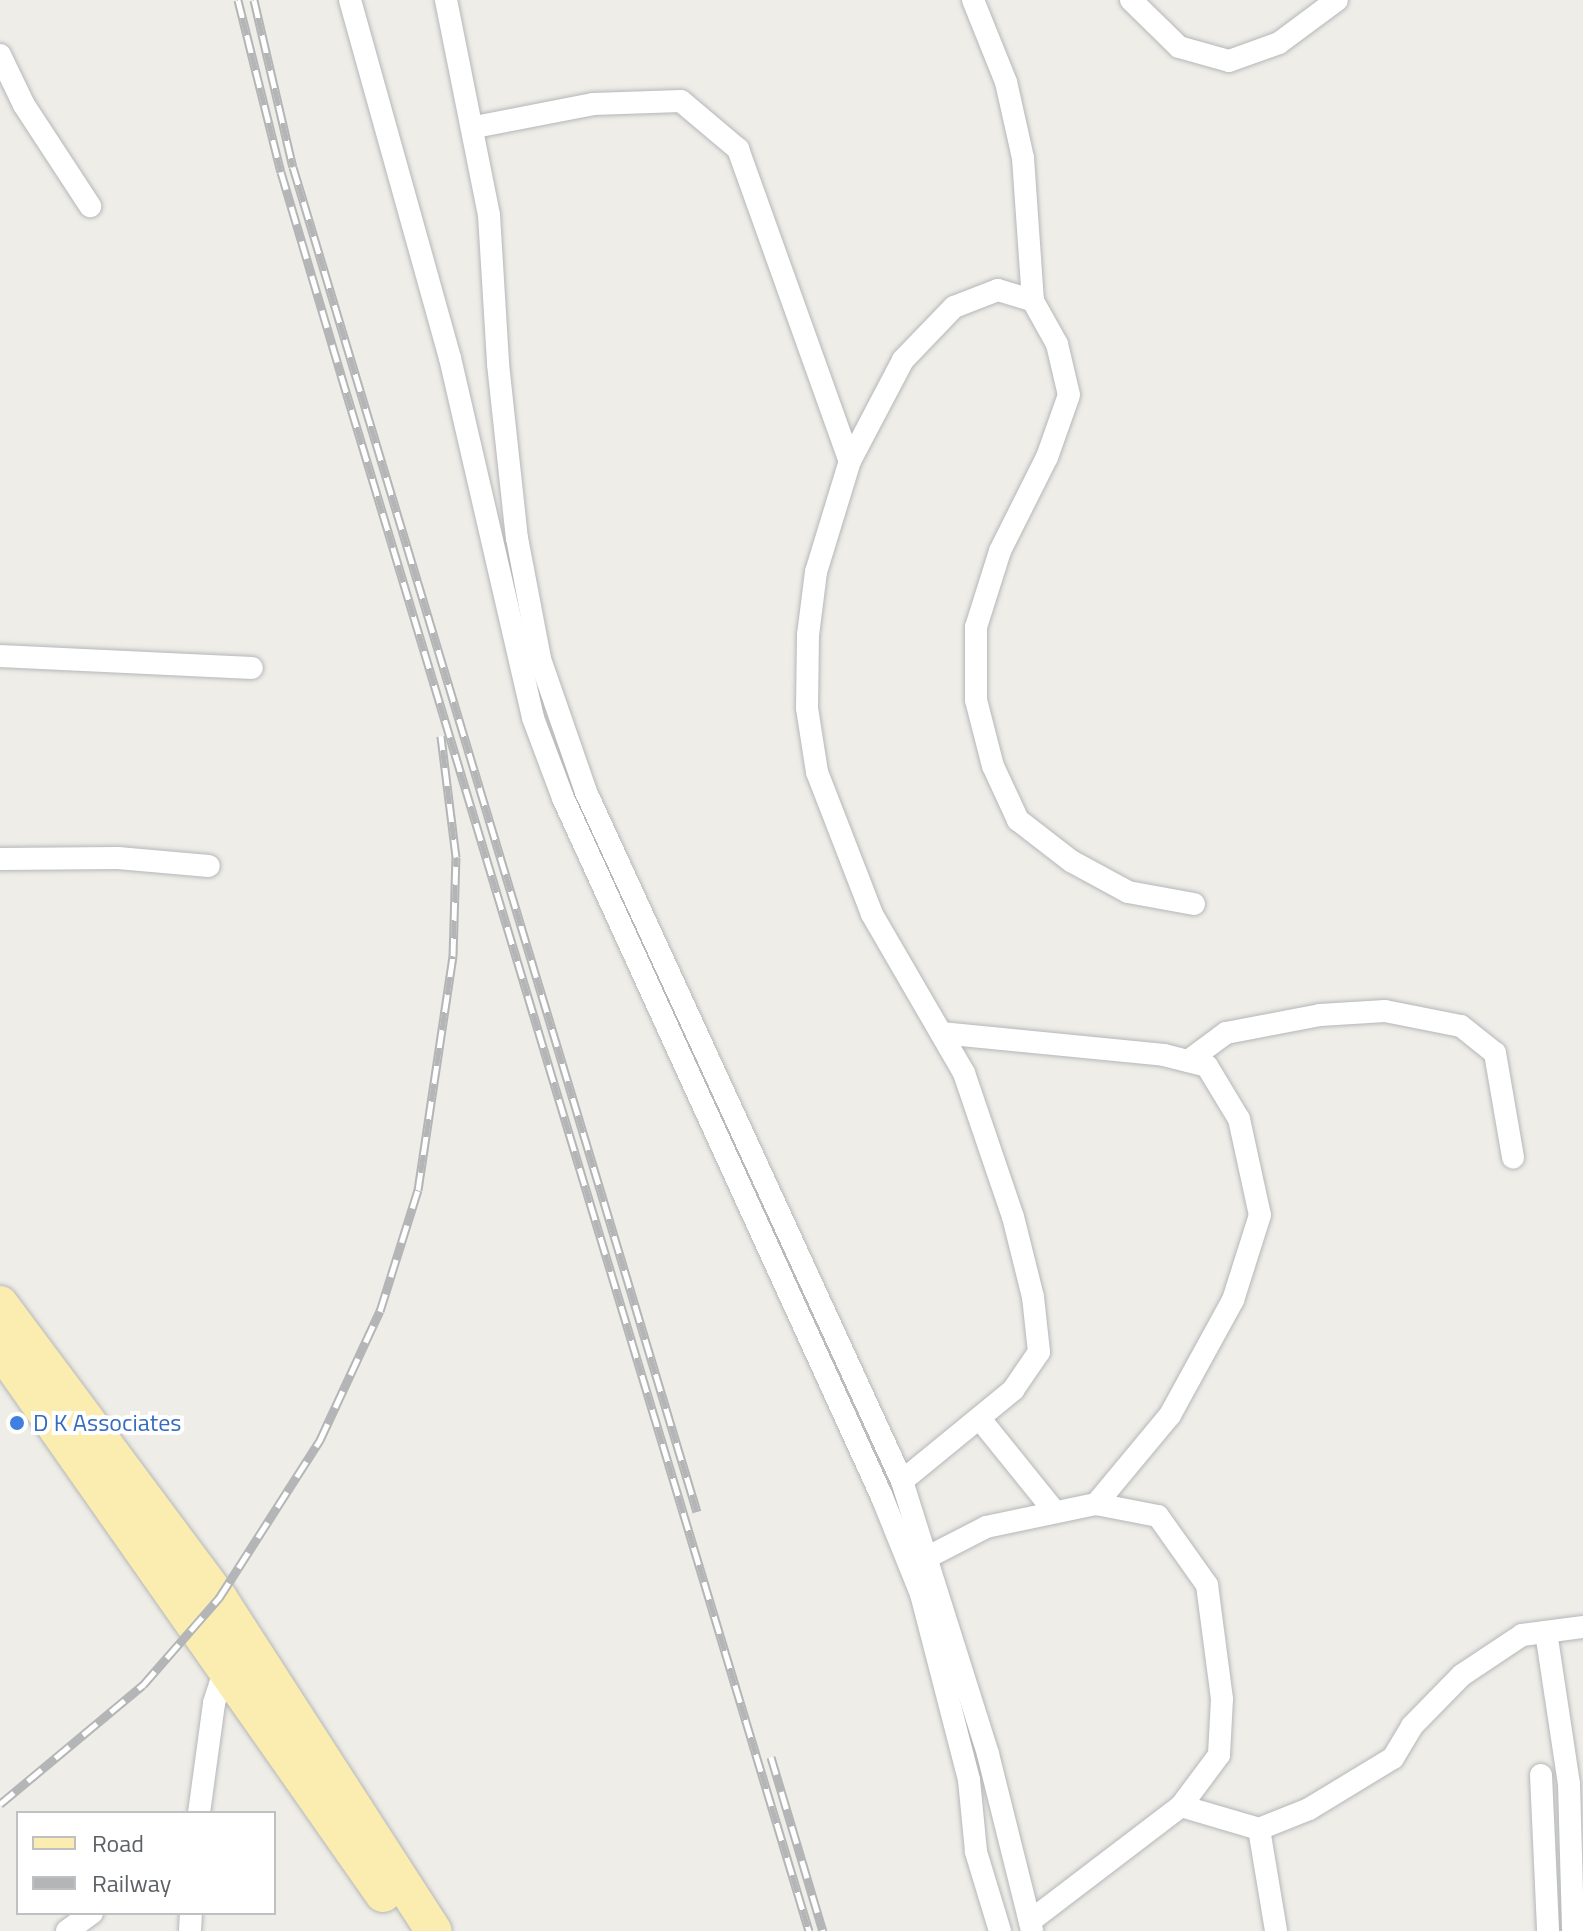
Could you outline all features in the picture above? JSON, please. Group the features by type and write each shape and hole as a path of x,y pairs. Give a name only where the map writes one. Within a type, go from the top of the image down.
{"main road":[{"path":"0,1304 219,1598 415,1921"},
{"path":"0,1348 225,1670 415,1921"}],"street":[{"path":"350,0 450,358 533,718 563,798 882,1497 921,1594 969,1780 976,1852 1000,1931"},
{"path":"446,0 475,127 489,215 498,364 517,538 540,659 586,792 902,1481 988,1754 1031,1926 1181,1806 1219,1755 1222,1699 1207,1585 1158,1516 1096,1504 986,1527 928,1557"},
{"path":"973,0 1006,82 1023,158 1033,301 1057,344 1069,395 1047,457 1000,551 976,627 976,700 993,766 1018,820 1071,861 1128,892 1194,904"},
{"path":"1131,0 1179,47 1229,61 1279,43 1337,0"},
{"path":"0,55 24,105 90,206"},
{"path":"475,127 593,104 681,101 738,149 850,461"},
{"path":"902,1481 1013,1390 1039,1352 1033,1297 1013,1217 964,1073 872,914 817,772 807,708 808,635 816,572 850,461 903,360 954,307 998,290 1033,301"},
{"path":"0,656 252,668"},
{"path":"0,859 118,858 209,866"},
{"path":"1188,1061 1226,1033 1320,1015 1385,1011 1461,1026 1495,1053 1513,1157"},
{"path":"941,1033 1090,1046 1207,1066 1239,1119 1260,1215 1233,1300 1170,1415 1096,1504"},
{"path":"980,1419 1055,1512"},
{"path":"1181,1806 1259,1829 1309,1809 1393,1758 1412,1726 1462,1675 1522,1635 1583,1627"},
{"path":"1546,1632 1577,1812 1573,1931"},
{"path":"199,1811 214,1703 225,1670"},
{"path":"1541,1775 1548,1931"},
{"path":"1259,1829 1276,1931"},
{"path":"67,1931 89,1915"}],"railway":[{"path":"238,0 281,172 341,375 809,1931"},
{"path":"254,0 293,167 697,1512"},
{"path":"0,1804 143,1685 219,1598 320,1440 380,1311 418,1190 453,956 456,857 441,736"},
{"path":"771,1757 823,1931"}],"place":[{"name":"D K Associates","path":"17,1423"}]}
